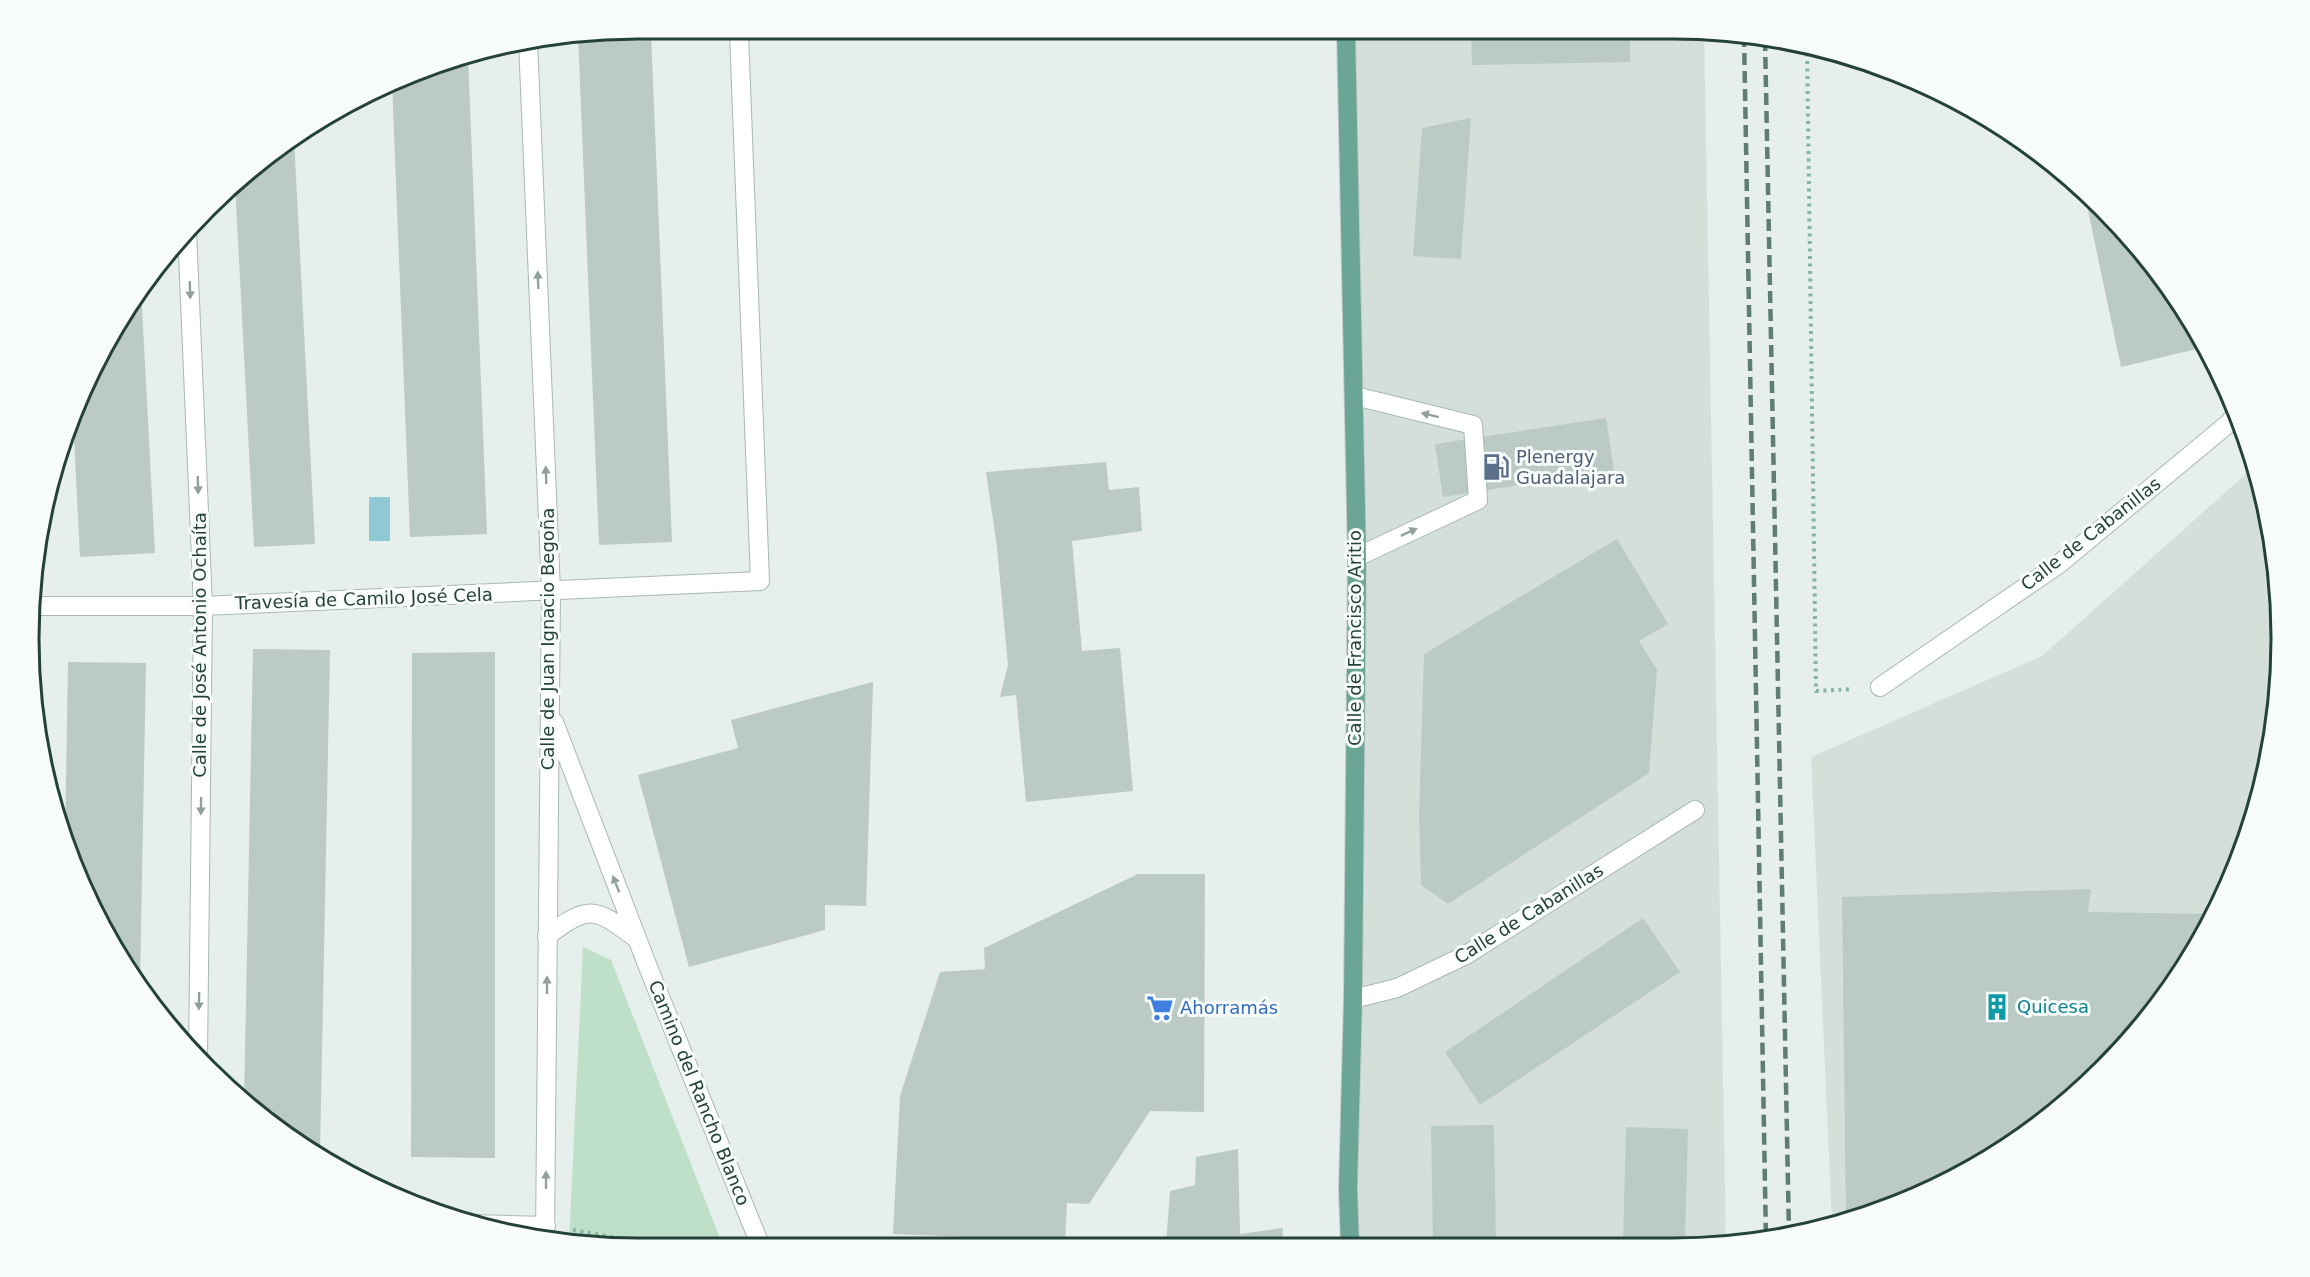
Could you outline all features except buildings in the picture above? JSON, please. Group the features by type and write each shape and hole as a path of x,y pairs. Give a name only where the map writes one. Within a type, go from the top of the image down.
{"main road":[{"name":"Calle de Francisco Aritio","path":"1346,39 1357,557 1353,999 1348,1189 1350,1238"}],"street":[{"name":"Travesía de Camilo José Cela","path":"40,606 203,606 760,581 739,39"},
{"name":"Calle de Juan Ignacio Begoña","path":"528,50 551,591 545,1230"},
{"name":"Calle de José Antonio Ochaíta","path":"188,244 203,606 198,1045"},
{"path":"1355,396 1473,425 1478,500 1357,557"},
{"name":"Calle de Cabanillas","path":"1880,687 2059,564 2230,422"},
{"name":"Camino del Rancho Blanco","path":"550,712 637,939 757,1238"},
{"name":"Calle de Cabanillas","path":"1353,999 1397,988 1466,955 1695,810"},
{"path":"548,936 571,918 591,911 608,917 637,939"}],"path":[{"path":"1807,55 1816,692 1880,687"}],"shaded area":[{"path":"1352,39 1704,40 1726,1235 1672,1238 1353,1238"},
{"path":"2248,473 2266,560 2270,599 2270,678 2266,717 2251,794 2239,831 2209,904 2191,938 2174,965 1894,1195 1832,1216 1811,757 2042,656"}],"green space":[{"path":"583,947 611,960 720,1238 599,1237 569,1234"}],"water":[{"path":"369,497 390,497 390,541 369,541"}],"railway":[{"path":"1744,43 1766,1230"},
{"path":"1765,47 1789,1226"}],"place":[{"name":"Plenergy Guadalajara","path":"1496,467"},
{"name":"Quicesa","path":"1997,1007"},
{"name":"Ahorramás","path":"1160,1008"}]}
